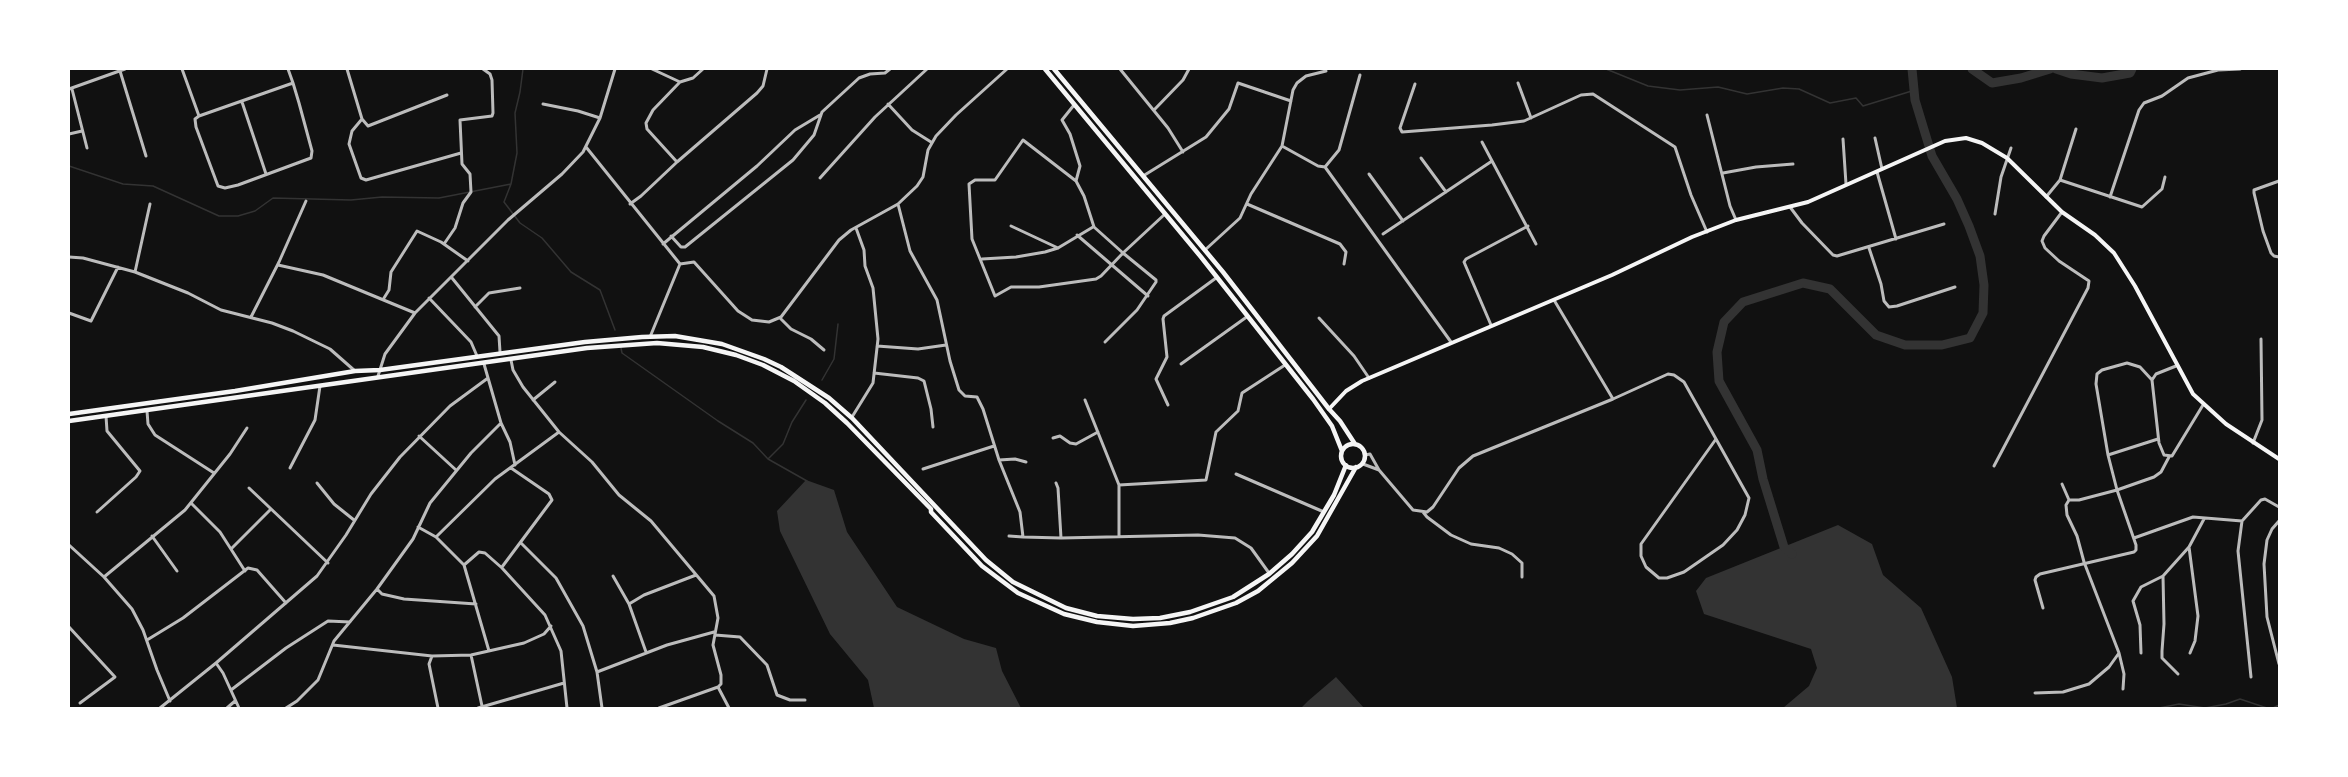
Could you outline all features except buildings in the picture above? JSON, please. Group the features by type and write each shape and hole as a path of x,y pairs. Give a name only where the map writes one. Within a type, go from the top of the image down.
{"main road":[{"path":"1045,69 1286,364 1332,426 1342,451 1341,459 1346,465 1358,467"},
{"path":"69,421 147,408 511,358 649,343 676,344 721,351 763,365 794,381 825,403 931,509 931,512 971,555 995,577 1018,593 1046,607 1097,622 1133,626 1180,621 1214,612 1258,591 1292,563 1317,536 1365,455 1362,448 1355,444 1340,421 1205,250 1054,69"},
{"path":"1329,409 1346,391 1369,378 1451,342 1736,220 1790,207 1846,186 1945,141 1958,138 1975,140 2007,158 2062,212 2095,235 2120,261 2193,394 2203,405 2253,443 2279,459"},
{"path":"1264,338 1270,333"},
{"path":"69,414 321,378 355,371 380,370 500,352 651,336 675,336 722,344 764,359 803,380 852,418 1000,573 1029,591 1057,604 1097,616 1126,619 1160,618 1190,612 1222,601 1254,585 1299,547 1324,513 1346,465"},
{"path":"1278,356 1284,351"},
{"path":"1342,451 1349,444 1355,444"}],"street":[{"path":"87,148 70,89 125,69"},
{"path":"182,69 199,116"},
{"path":"288,69 293,83 313,155 302,162 228,188 218,186 195,119 293,83"},
{"path":"347,69 362,119 368,126 447,95"},
{"path":"444,244 455,228 463,203 471,190 470,174 462,164 460,120 492,116 493,113 492,80 490,74 483,69"},
{"path":"377,377 385,354 415,313 508,220 579,157 600,118 615,69"},
{"path":"652,69 680,82"},
{"path":"677,162 647,129 646,125 653,110 680,82 693,78 703,69"},
{"path":"630,204 757,93 763,86 767,69"},
{"path":"663,244 757,166 795,130 820,115 859,78 870,74 885,73 890,69"},
{"path":"820,178 888,104 927,69"},
{"path":"680,264 694,262 727,300 752,320 769,322 780,318 796,299 825,255 839,240 898,204 921,182 931,142 956,115 1007,69"},
{"path":"1120,69 1154,110 1183,152"},
{"path":"1154,110 1183,80 1190,69"},
{"path":"2110,197 2139,110 2144,103 2162,96 2188,78 2218,70 2240,69"},
{"path":"120,71 146,156"},
{"path":"1205,250 1240,218 1251,194 1282,146 1293,90 1301,79 1313,73 1326,71"},
{"path":"1325,167 1340,150 1360,75"},
{"path":"1142,176 1206,137 1229,108 1238,83 1290,101"},
{"path":"1518,83 1531,118"},
{"path":"1415,84 1400,128 1402,132 1492,125 1531,118 1587,93 1596,95 1675,147 1691,195 1707,232"},
{"path":"242,102 266,174"},
{"path":"543,104 600,118"},
{"path":"888,104 912,130 931,142"},
{"path":"1074,105 1062,120 1070,134 1080,166 1076,181"},
{"path":"671,236 681,247 685,247 778,173 809,142 818,126 820,115"},
{"path":"1707,115 1730,206 1736,220"},
{"path":"362,119 352,131 349,144 361,178 366,180 461,153"},
{"path":"2046,197 2060,180 2076,129"},
{"path":"69,134 82,131"},
{"path":"1875,138 1879,171 1896,239"},
{"path":"1843,139 1846,186"},
{"path":"1105,342 1137,310 1148,296 1156,280 1123,253 1094,227 1084,196 1076,181 1023,140 994,180 987,178 970,182 968,185 972,239 995,296 1011,287 1039,287 1096,279 1123,253 1165,214"},
{"path":"1482,142 1536,244"},
{"path":"1282,146 1318,166 1325,167 1451,342"},
{"path":"586,147 680,264"},
{"path":"1995,214 2001,177 2011,148"},
{"path":"1421,158 1446,192"},
{"path":"1383,234 1492,161"},
{"path":"1723,173 1756,167 1794,164"},
{"path":"1369,174 1403,221"},
{"path":"2060,180 2142,207 2162,189 2165,177"},
{"path":"2279,181 2254,190 2263,231 2271,253 2279,257"},
{"path":"251,317 278,265 306,201"},
{"path":"135,272 150,204"},
{"path":"898,204 910,250 938,300 959,390 965,396 977,397 983,409 999,460 1020,512 1023,537"},
{"path":"1248,204 1343,246 1346,252 1344,264"},
{"path":"1790,207 1833,255 1869,248 1944,224"},
{"path":"1994,466 2056,353 2088,288 2089,281 2059,261 2042,242 2043,236 2062,212"},
{"path":"1011,226 1058,248"},
{"path":"1491,325 1464,262 1528,226"},
{"path":"982,259 1016,257 1058,248 1094,227"},
{"path":"852,418 868,395 873,383 878,330 873,288 856,228"},
{"path":"384,298 389,290 392,272 417,231 444,244 468,261"},
{"path":"1077,235 1148,296"},
{"path":"1869,248 1884,301 1889,307 1955,287"},
{"path":"69,257 83,258 135,272 188,292 220,310 251,317 293,331 338,355 355,371"},
{"path":"649,343 680,264"},
{"path":"278,265 312,271 384,298 415,313"},
{"path":"69,313 91,321 118,267"},
{"path":"1168,405 1158,387 1156,377 1167,357 1164,316 1217,277"},
{"path":"452,278 499,336 500,352"},
{"path":"475,307 489,293 520,288"},
{"path":"429,298 471,342 477,356"},
{"path":"1553,299 1613,399"},
{"path":"1181,363 1248,316"},
{"path":"780,318 791,329 811,339 824,350"},
{"path":"1319,318 1354,356 1369,378"},
{"path":"2253,443 2262,420 2261,339"},
{"path":"877,346 918,349 947,345"},
{"path":"511,358 516,376 559,432 592,462 619,495 651,521 714,596 718,618 713,648 722,680 718,687 658,708"},
{"path":"483,362 516,465"},
{"path":"2043,608 2036,577 2084,562 2134,552 2136,545 2117,490 2108,455 2096,384 2098,372 2127,363 2134,364 2152,380 2158,439 2164,455 2169,457"},
{"path":"1119,485 1206,480 1216,432 1238,411 1242,393 1286,364"},
{"path":"2152,380 2156,374 2176,366"},
{"path":"874,373 918,378 924,381 932,409 933,427"},
{"path":"1365,455 1370,454 1379,470 1413,510 1423,512 1433,507 1459,468 1473,456 1668,374 1674,375 1684,382 1716,439 1749,498 1745,515 1737,530 1724,545 1684,572 1667,578 1659,578 1646,567 1641,556 1641,544 1716,439"},
{"path":"160,708 317,576 328,563 371,494 419,436 450,406 488,378"},
{"path":"533,400 555,382"},
{"path":"290,468 315,420 320,386"},
{"path":"1085,400 1119,485 1119,536"},
{"path":"2123,690 2124,674 2119,653 2084,562 2077,536 2067,516 2066,505 2069,500 2117,490 2154,477 2161,472 2203,405"},
{"path":"147,408 148,424 155,435 214,472"},
{"path":"97,512 140,471 107,431 106,416"},
{"path":"286,708 297,701 318,680 333,645 413,539 426,509 456,470 501,423"},
{"path":"104,577 191,503 230,454 247,428"},
{"path":"436,537 495,478 559,432"},
{"path":"1053,438 1060,436 1076,444 1098,432"},
{"path":"419,436 456,470"},
{"path":"2108,455 2158,439"},
{"path":"923,469 994,446"},
{"path":"999,460 1015,459 1026,462"},
{"path":"1358,467 1364,464 1379,470"},
{"path":"502,568 552,500 549,494 511,468"},
{"path":"1236,474 1324,513"},
{"path":"317,483 334,504 354,520"},
{"path":"1056,483 1061,538"},
{"path":"2062,484 2069,500"},
{"path":"249,488 328,563"},
{"path":"2251,677 2238,551 2242,521 2261,500 2269,500 2279,507"},
{"path":"191,503 220,532 245,571"},
{"path":"232,548 271,509"},
{"path":"1423,512 1426,517 1451,535 1471,544 1512,554 1522,563 1522,577"},
{"path":"2134,537 2193,517 2242,521"},
{"path":"2141,652 2140,625 2133,601 2141,587 2163,576 2189,547 2204,518"},
{"path":"2279,521 2267,540 2264,564 2267,617 2279,664"},
{"path":"418,528 436,537 464,565 489,651"},
{"path":"1010,536 1061,538 1198,535 1235,538 1251,548 1269,574"},
{"path":"152,536 177,571"},
{"path":"521,543 550,570 585,633 597,672 602,708"},
{"path":"69,545 104,577 132,609 147,640 170,701"},
{"path":"2189,547 2198,616 2195,641 2190,653"},
{"path":"464,565 482,552 502,568 545,615 561,651 567,708"},
{"path":"147,640 183,618 251,568 257,570 286,603"},
{"path":"629,604 644,595 696,575"},
{"path":"612,576 629,604 646,652"},
{"path":"2163,576 2163,658 2178,675"},
{"path":"377,589 382,594 404,599 476,604"},
{"path":"231,690 286,648 328,621 350,622"},
{"path":"333,645 432,656 471,655 538,638 551,626"},
{"path":"69,627 115,677 81,703"},
{"path":"597,672 646,652 714,633 736,636 744,640 767,665 777,695 790,700 805,700"},
{"path":"2035,693 2063,692 2089,684 2109,667 2119,653"},
{"path":"471,655 480,707 564,683"},
{"path":"432,656 429,664 438,708"},
{"path":"216,663 239,708"},
{"path":"718,687 729,708"},
{"path":"227,708 235,701"},
{"path":"297,701 300,708"}],"shaded area":[{"path":"806,480 834,490 847,532 897,607 964,639 996,648 1002,671 1021,708 874,708 868,680 830,634 780,531 777,511"},
{"path":"1838,525 1872,544 1883,575 1921,608 1952,677 1957,708 1783,708 1809,686 1817,668 1811,649 1704,614 1696,591 1706,578"},
{"path":"1336,677 1364,708 1301,708 1308,701"}],"waterway":[{"path":"523,69 515,113 517,153 511,184 504,202 520,223 542,238 571,272 600,290 615,330"},
{"path":"1606,69 1648,86 1680,90 1718,87 1747,94 1783,88 1799,89 1830,103 1856,98 1863,106 1915,90"},
{"path":"1792,554 1784,547 1763,479 1757,450 1719,381 1717,352 1724,322 1743,302 1803,283 1830,289 1876,335 1905,345 1942,345 1970,338 1983,313 1984,285 1980,256 1957,199 1932,156 1915,100 1912,69"},
{"path":"1972,69 1992,83 2021,78 2050,69"},
{"path":"2056,69 2071,74 2102,78 2130,73 2132,69"},
{"path":"69,166 123,184 153,186 219,216 238,216 255,211 273,198 351,200 382,197 439,198 511,184"},
{"path":"822,380 834,359 838,324"},
{"path":"621,348 622,353 753,443 768,459 807,481"},
{"path":"768,459 783,444 792,422 806,400"},
{"path":"2159,708 2179,704 2205,708 2240,699 2267,708"},
{"path":"2273,708 2279,705"}]}
